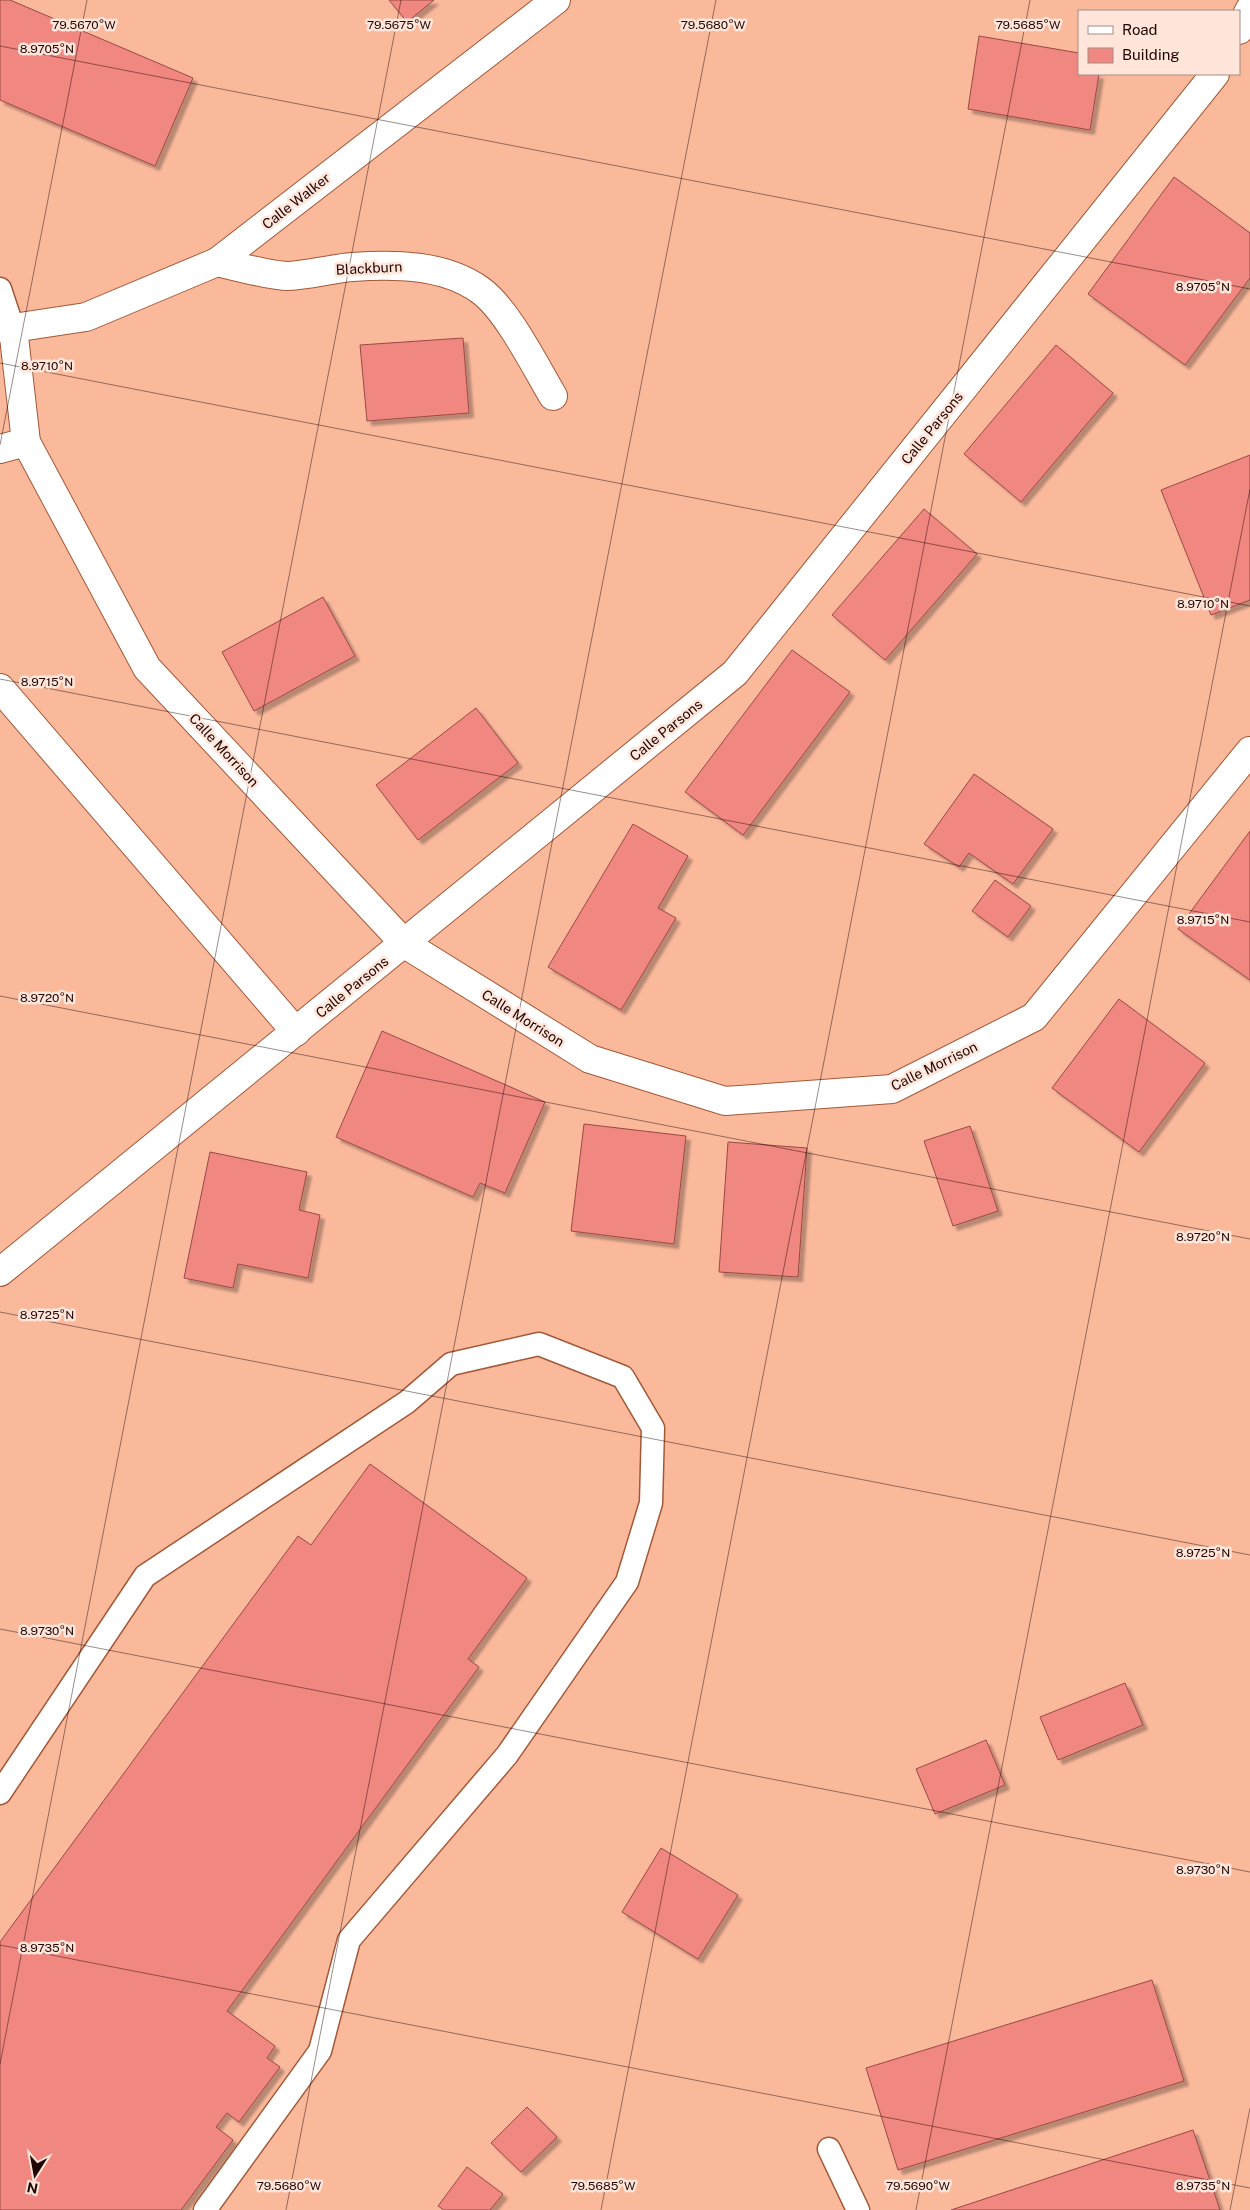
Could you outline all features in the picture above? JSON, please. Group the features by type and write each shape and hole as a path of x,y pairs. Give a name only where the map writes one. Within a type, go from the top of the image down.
{"street":[{"name":"Calle Walker","path":"6,328 86,317 217,262 556,0"},
{"path":"1240,28 1250,9"},
{"name":"Calle Parsons","path":"0,1272 735,674 1214,75"},
{"name":"Blackburn","path":"217,262 286,276 352,267 392,266 441,272 459,279 480,290 501,310 553,396"},
{"name":"Calle Morrison","path":"6,328 26,442 147,668 405,944 590,1059 725,1101 892,1089 1034,1017 1250,751"},
{"path":"0,449 26,442"},
{"path":"0,688 296,1032"}],"lane":[{"path":"0,289 6,328"},
{"path":"0,1793 145,1576 407,1402 451,1364 540,1344 623,1377 653,1428 651,1503 627,1582 507,1755 350,1940 320,2051 205,2210"},
{"path":"829,2149 858,2210"}],"building":[{"path":"0,0 10,0 193,78 155,166 0,100"},
{"path":"389,0 434,0 407,22"},
{"path":"979,36 1078,53 1078,75 1099,75 1090,130 968,109"},
{"path":"1174,177 1250,233 1250,278 1185,365 1088,294"},
{"path":"463,338 469,413 367,421 360,345"},
{"path":"1056,345 1113,393 1021,502 964,454"},
{"path":"1250,455 1250,600 1211,615 1161,490"},
{"path":"924,509 977,554 885,660 832,615"},
{"path":"323,597 355,656 254,711 222,652"},
{"path":"792,650 850,692 743,835 685,792"},
{"path":"476,708 518,763 418,840 376,785"},
{"path":"974,774 1053,829 1013,884 969,853 959,867 924,844"},
{"path":"633,824 688,856 658,908 676,918 621,1010 548,967"},
{"path":"1250,831 1250,980 1178,929"},
{"path":"995,880 1031,906 1008,937 972,911"},
{"path":"1119,999 1205,1063 1139,1152 1052,1088"},
{"path":"382,1031 545,1102 505,1193 480,1183 473,1197 336,1137"},
{"path":"584,1124 686,1136 674,1244 571,1231"},
{"path":"970,1126 998,1211 953,1226 924,1141"},
{"path":"728,1142 807,1148 798,1277 719,1272"},
{"path":"210,1152 307,1172 299,1210 320,1215 308,1278 238,1264 233,1288 184,1278"},
{"path":"370,1464 527,1578 468,1659 479,1667 227,2011 275,2046 267,2058 280,2067 239,2122 227,2113 216,2127 233,2140 181,2210 0,2210 0,1942 298,1536 311,1545"},
{"path":"1125,1683 1143,1725 1058,1760 1040,1717"},
{"path":"986,1740 1005,1785 935,1814 916,1769"},
{"path":"661,1848 738,1895 698,1959 622,1912"},
{"path":"1152,1980 1184,2081 898,2170 866,2068"},
{"path":"527,2107 557,2137 521,2172 491,2143"},
{"path":"1193,2130 1220,2210 951,2210"},
{"path":"467,2167 503,2194 490,2210 444,2210 438,2206"}]}
